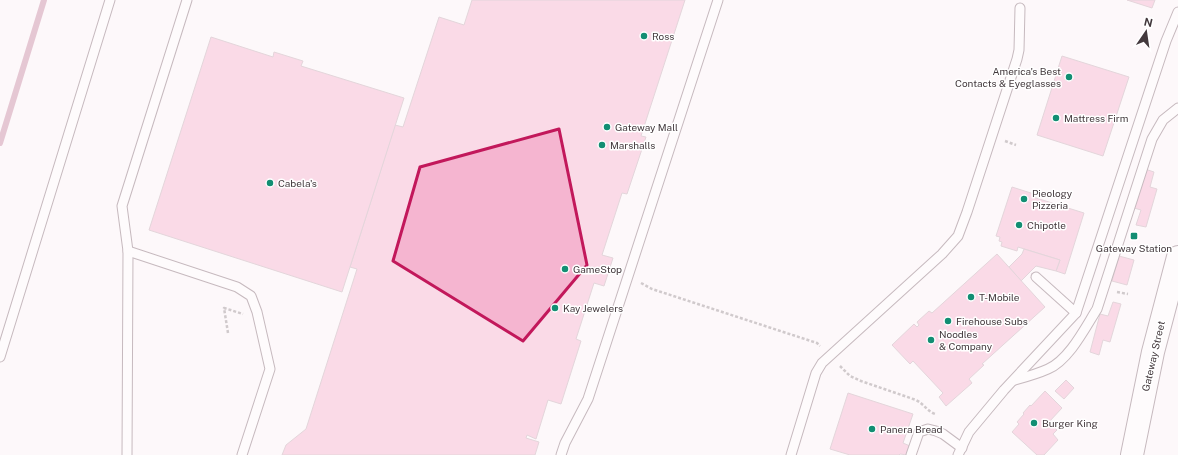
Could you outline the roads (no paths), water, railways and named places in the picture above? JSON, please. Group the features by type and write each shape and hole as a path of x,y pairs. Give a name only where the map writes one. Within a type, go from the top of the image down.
{"main road":[{"name":"Gateway Street","path":"1132,455 1153,352 1178,257"}],"lane":[{"path":"0,357 110,0"},
{"path":"128,455 128,251 122,206 187,0"},
{"path":"561,455 565,443 588,399 718,0"},
{"path":"791,455 816,373 822,364 942,254 958,236 1017,58 1019,50 1020,8"},
{"path":"911,455 919,432 928,429 944,434 960,452 969,432 1013,380 1076,314 1166,40 1178,12"},
{"path":"1013,380 1049,369 1066,356 1084,331 1097,309 1152,139 1162,120 1178,108"},
{"path":"128,251 237,287 251,296 257,312 270,369 242,455"},
{"path":"1036,277 1076,314"}],"waterway":[{"path":"0,143 44,0"}],"place":[{"name":"Ross","path":"644,36"},
{"name":"America's Best Contacts & Eyeglasses","path":"1069,77"},
{"name":"Mattress Firm","path":"1056,118"},
{"name":"Gateway Mall","path":"607,127"},
{"name":"Marshalls","path":"602,145"},
{"name":"Cabela's","path":"270,183"},
{"name":"Pieology Pizzeria","path":"1024,199"},
{"name":"Chipotle","path":"1019,225"},
{"name":"Gateway Station","path":"1134,236"},
{"name":"GameStop","path":"565,269"},
{"name":"T-Mobile","path":"971,297"},
{"name":"Kay Jewelers","path":"555,308"},
{"name":"Firehouse Subs","path":"948,321"},
{"name":"Noodles & Company","path":"931,340"},
{"name":"Burger King","path":"1034,423"},
{"name":"Panera Bread","path":"872,429"}]}
